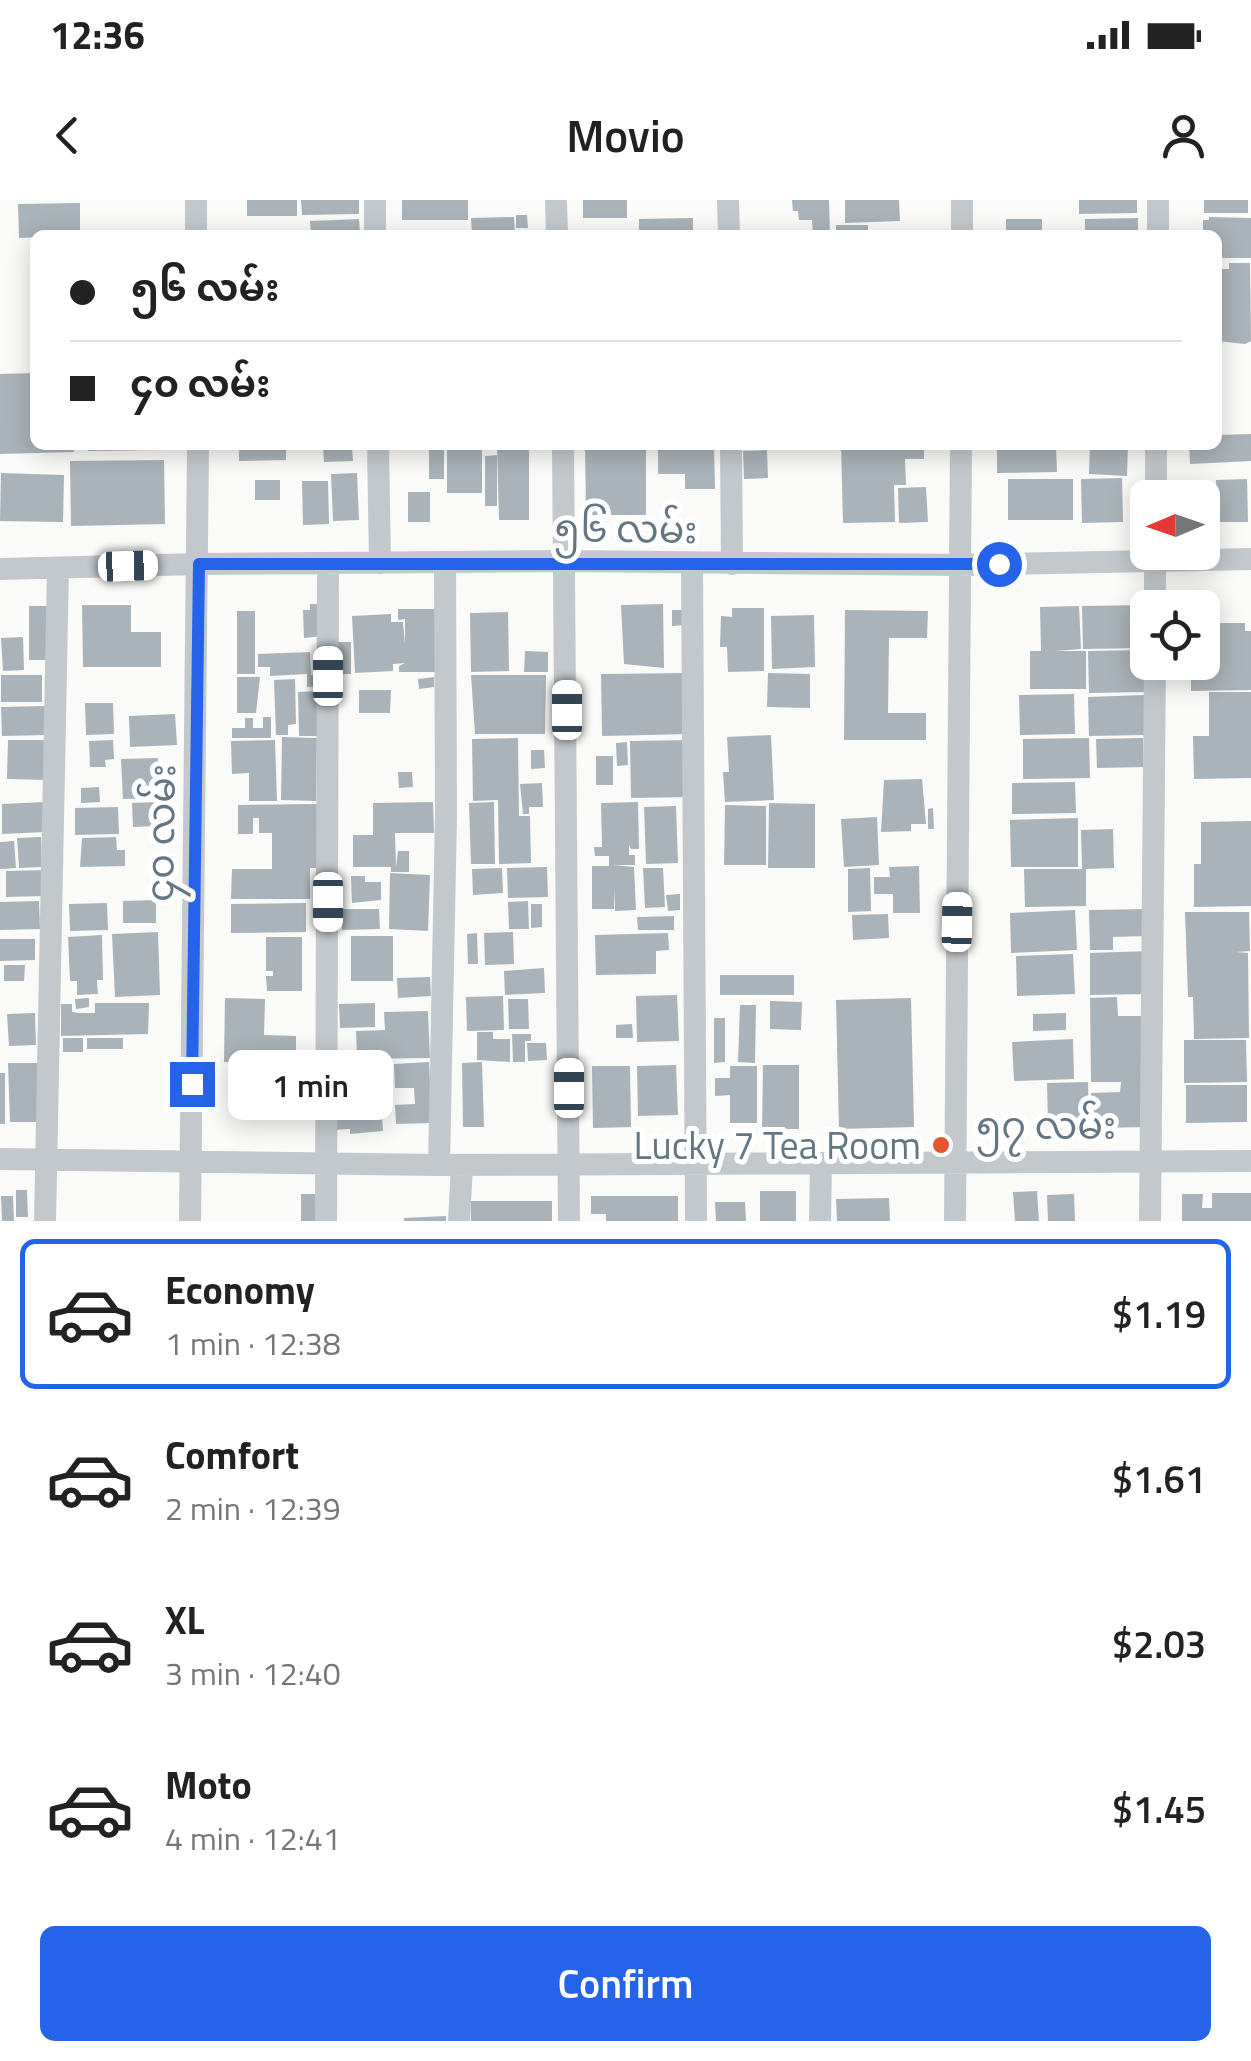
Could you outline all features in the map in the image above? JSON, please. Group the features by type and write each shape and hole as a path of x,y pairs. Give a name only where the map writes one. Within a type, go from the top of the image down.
{"street":[{"path":"196,200 196,230"},
{"path":"375,200 376,230"},
{"path":"556,200 557,230"},
{"path":"728,200 729,230"},
{"path":"962,200 962,230"},
{"path":"1158,200 1158,230"},
{"name":"၄၀ လမ်း","path":"190,1221 198,450"},
{"path":"378,450 380,563"},
{"path":"563,450 569,1221"},
{"path":"730,450 732,564"},
{"path":"955,1221 961,450"},
{"path":"1156,450 1156,480"},
{"name":"၅၆ လမ်း","path":"0,569 566,561 960,565 1130,557"},
{"name":"၅၆ လမ်း","path":"1220,557 1251,558"},
{"path":"446,562 450,1165 459,1221"},
{"path":"326,1221 328,564"},
{"path":"692,564 696,1221"},
{"path":"45,1221 58,568"},
{"path":"1150,1221 1154,680"},
{"name":"၅၇ လမ်း","path":"0,1159 450,1165 1251,1161"},
{"path":"820,1221 821,1163"}],"building":[{"path":"247,200 297,200 297,216 247,216"},
{"path":"301,200 359,200 359,214 302,215"},
{"path":"402,200 468,200 468,220 402,220"},
{"path":"583,200 627,200 627,218 583,218"},
{"path":"792,200 829,200 830,230 813,230 812,220 799,220 798,211 793,211"},
{"path":"845,200 899,200 900,221 845,223"},
{"path":"1079,200 1137,200 1137,213 1079,214"},
{"path":"1204,200 1248,200 1248,213 1204,213"},
{"path":"80,203 80,230 30,230 30,237 19,238 18,204"},
{"path":"516,215 527,215 528,228 516,228"},
{"path":"514,217 515,230 472,230 471,218"},
{"path":"693,218 693,230 639,230 639,219"},
{"path":"1138,218 1138,230 1085,230 1085,219"},
{"path":"1251,218 1251,258 1222,258 1222,230 1203,230 1203,220"},
{"path":"359,219 360,230 311,230 310,221"},
{"path":"1006,219 1042,219 1042,230 1006,230"},
{"path":"836,225 868,225 868,230 836,230"},
{"path":"1229,263 1250,263 1251,341 1245,344 1222,341 1222,269 1229,269"},
{"path":"30,373 30,450 74,452 0,454 0,374"},
{"path":"1251,434 1251,461 1190,464 1189,450 1222,450 1222,435"},
{"path":"239,450 286,450 286,460 239,461"},
{"path":"323,450 352,450 353,461 324,462"},
{"path":"429,450 444,450 444,479 429,479"},
{"path":"447,450 482,450 482,493 447,493"},
{"path":"497,450 529,450 529,520 499,520"},
{"path":"585,450 646,450 646,515 586,515"},
{"path":"658,450 714,450 715,489 685,489 685,474 658,474"},
{"path":"767,450 768,478 744,479 743,451"},
{"path":"841,450 924,450 924,459 905,459 906,485 894,485 895,522 843,523"},
{"path":"997,450 1056,450 1057,472 997,473"},
{"path":"1090,450 1128,450 1127,476 1089,474"},
{"path":"497,455 497,506 485,506 485,456"},
{"path":"164,460 165,524 71,526 70,461"},
{"path":"1,473 64,475 63,522 0,521"},
{"path":"357,473 359,520 333,521 331,474"},
{"path":"1122,478 1123,522 1082,523 1081,479"},
{"path":"1008,479 1073,479 1073,520 1008,520"},
{"path":"1247,479 1248,522 1220,522 1220,480 1216,480"},
{"path":"255,480 280,480 280,500 255,500"},
{"path":"302,481 328,481 329,524 303,525"},
{"path":"926,487 928,522 899,523 898,488"},
{"path":"408,492 430,492 430,522 408,522"},
{"path":"310,604 317,604 323,636 304,638 303,610 310,610"},
{"path":"663,604 664,668 624,664 621,605"},
{"path":"82,605 131,605 131,632 161,632 161,667 83,667"},
{"path":"1130,605 1130,648 1083,649 1082,606"},
{"path":"29,606 48,606 48,660 29,660"},
{"path":"1079,606 1081,649 1054,651 1086,651 1086,689 1030,689 1030,651 1041,651 1040,607"},
{"path":"732,608 764,608 764,671 728,672 727,647 720,647 721,616 732,617"},
{"path":"398,609 438,609 439,672 399,672 399,666 405,663 393,664 393,671 355,673 352,616 391,614 391,622 403,622 405,644 405,619 398,620"},
{"path":"672,610 684,610 685,625 672,626"},
{"path":"845,610 928,611 927,638 889,638 888,713 926,713 926,740 844,740"},
{"path":"237,611 255,611 255,674 237,674"},
{"path":"508,612 509,671 471,672 470,613"},
{"path":"814,615 815,667 772,669 771,616"},
{"path":"1220,623 1245,623 1245,631 1251,631 1251,690 1191,691 1191,680 1220,680"},
{"path":"23,637 24,670 3,671 1,638"},
{"path":"335,642 351,642 351,674 335,674"},
{"path":"1130,650 1130,680 1145,680 1145,692 1089,693 1088,651"},
{"path":"525,651 548,652 548,672 524,672"},
{"path":"310,652 311,675 320,675 320,686 307,687 307,674 270,676 270,667 258,667 258,654"},
{"path":"689,673 690,734 602,736 601,674"},
{"path":"768,673 810,674 810,708 767,707"},
{"path":"1,675 42,675 42,702 1,702"},
{"path":"471,675 546,675 545,734 475,734"},
{"path":"237,677 260,677 256,713 237,713"},
{"path":"434,677 434,687 419,689 418,679"},
{"path":"295,679 296,724 288,725 288,735 276,735 274,680"},
{"path":"359,690 391,690 390,713 359,713"},
{"path":"320,691 321,736 299,736 298,692"},
{"path":"1209,692 1251,692 1251,778 1194,779 1193,736 1209,736"},
{"path":"1074,694 1075,734 1020,735 1019,695"},
{"path":"1144,695 1144,735 1089,736 1088,697"},
{"path":"85,703 113,703 114,734 86,735"},
{"path":"45,706 45,735 2,736 1,707"},
{"path":"175,714 177,745 130,747 129,716"},
{"path":"263,717 271,717 271,738 232,738 232,728 245,728 245,718 253,718 253,728 263,728"},
{"path":"771,735 774,800 725,802 723,772 729,772 727,737"},
{"path":"282,737 317,738 316,801 281,800"},
{"path":"518,738 519,816 530,816 531,863 499,864 498,800 473,801 472,739"},
{"path":"1089,738 1090,778 1023,779 1023,739"},
{"path":"1143,738 1143,767 1097,768 1096,739"},
{"path":"8,740 48,740 48,780 7,779"},
{"path":"113,740 114,759 105,760 106,767 90,767 89,741"},
{"path":"275,740 277,801 249,801 249,773 232,774 231,741"},
{"path":"691,740 692,797 631,798 630,741"},
{"path":"627,742 628,765 617,766 616,743"},
{"path":"531,750 544,750 545,768 531,769"},
{"path":"596,756 613,756 613,785 596,785"},
{"path":"158,758 160,798 123,799 121,759"},
{"path":"398,772 412,772 413,787 399,788"},
{"path":"922,779 926,824 911,824 911,831 881,832 884,780"},
{"path":"1075,782 1076,813 1012,814 1012,783"},
{"path":"542,783 543,807 529,807 529,814 523,814 520,784"},
{"path":"99,787 100,802 81,803 81,788"},
{"path":"46,802 46,832 2,834 2,804"},
{"path":"158,802 159,826 133,827 132,803"},
{"path":"433,802 434,833 395,833 396,867 398,851 409,851 409,872 391,872 391,867 353,867 353,835 373,835 373,803"},
{"path":"494,802 495,864 471,864 469,803"},
{"path":"638,802 639,849 629,845 635,865 613,865 634,867 636,910 615,911 615,889 614,909 592,909 592,866 609,866 609,856 595,856 594,847 602,847 601,803"},
{"path":"769,803 815,804 815,868 768,868"},
{"path":"317,804 317,868 310,868 310,899 231,899 232,869 272,869 272,833 259,833 259,818 253,818 253,834 238,834 238,805"},
{"path":"725,805 766,806 766,865 724,865"},
{"path":"676,806 678,863 646,864 644,807"},
{"path":"118,807 119,834 75,835 75,808"},
{"path":"933,808 934,829 928,829 928,809"},
{"path":"877,817 879,865 844,867 841,819"},
{"path":"1078,818 1078,867 1011,867 1010,820"},
{"path":"1251,821 1251,906 1194,907 1194,864 1201,864 1201,822"},
{"path":"1113,829 1114,868 1086,869 1086,906 1025,907 1024,869 1082,869 1081,830"},
{"path":"41,837 42,867 19,868 17,838"},
{"path":"116,837 117,850 125,850 125,866 80,867 82,838"},
{"path":"14,841 16,868 0,869 0,842"},
{"path":"919,866 920,913 893,913 893,894 874,894 874,877 890,877 889,867"},
{"path":"547,867 548,897 508,898 507,868"},
{"path":"502,868 503,893 473,895 472,869"},
{"path":"643,868 663,868 665,907 645,908"},
{"path":"870,868 871,911 848,912 848,869"},
{"path":"45,870 46,896 6,897 6,871"},
{"path":"390,873 430,875 428,931 389,929"},
{"path":"351,876 365,876 365,882 381,882 381,900 352,903"},
{"path":"680,894 680,910 668,911 666,895"},
{"path":"156,900 156,923 123,923 123,901"},
{"path":"39,901 40,929 0,930 0,902"},
{"path":"528,901 529,929 509,929 508,902"},
{"path":"107,903 108,930 70,931 69,904"},
{"path":"306,903 306,932 231,933 231,904"},
{"path":"531,904 542,904 542,927 531,928"},
{"path":"342,909 379,909 380,929 342,930"},
{"path":"1149,909 1149,936 1113,937 1113,950 1090,950 1089,910"},
{"path":"1075,910 1077,950 1011,953 1010,913"},
{"path":"1185,912 1249,912 1250,951 1236,952 1248,953 1249,1038 1194,1039 1193,997 1188,997"},
{"path":"888,914 889,938 853,940 852,915"},
{"path":"674,916 674,930 638,930 637,917"},
{"path":"158,932 160,995 115,997 112,934"},
{"path":"513,932 514,964 485,965 484,933"},
{"path":"477,933 478,964 468,964 467,934"},
{"path":"668,933 669,950 656,951 656,974 596,975 595,935"},
{"path":"102,935 103,980 97,980 98,994 77,995 77,981 70,981 68,937"},
{"path":"351,936 393,936 393,981 351,981"},
{"path":"266,937 302,937 302,991 267,991 266,976 273,976 273,971 266,971"},
{"path":"0,939 35,939 35,960 0,961"},
{"path":"1148,951 1149,994 1090,995 1090,953"},
{"path":"1073,954 1075,994 1017,996 1016,956"},
{"path":"4,965 25,965 24,981 4,981"},
{"path":"544,968 545,993 505,995 504,971"},
{"path":"720,975 794,975 794,995 720,995"},
{"path":"430,977 431,996 398,998 397,978"},
{"path":"677,995 679,1041 637,1042 636,996"},
{"path":"503,996 504,1030 467,1031 466,997"},
{"path":"1117,997 1118,1016 1148,1016 1146,1127 1092,1128 1091,1093 1120,1092 1121,1082 1091,1082 1090,998"},
{"path":"89,998 89,1007 76,1009 75,999"},
{"path":"225,998 265,999 264,1035 296,1036 296,1063 224,1062"},
{"path":"911,998 914,1127 839,1129 836,1000"},
{"path":"508,999 528,999 529,1029 509,1029"},
{"path":"770,1001 802,1002 801,1030 770,1029"},
{"path":"95,1003 149,1003 148,1034 61,1036 61,1004 72,1004 72,1012 95,1013"},
{"path":"375,1003 375,1027 340,1028 339,1004"},
{"path":"740,1005 756,1005 755,1063 738,1062"},
{"path":"428,1011 430,1058 357,1059 356,1031 385,1030 384,1012"},
{"path":"35,1013 36,1045 9,1046 7,1014"},
{"path":"1066,1013 1066,1030 1033,1031 1033,1014"},
{"path":"714,1018 725,1018 725,1062 714,1063"},
{"path":"632,1024 633,1038 616,1038 616,1025"},
{"path":"477,1032 493,1032 493,1039 510,1039 510,1062 477,1060"},
{"path":"512,1034 531,1034 531,1041 525,1041 525,1062 513,1062"},
{"path":"63,1038 83,1038 83,1052 63,1052"},
{"path":"87,1038 123,1038 123,1049 87,1049"},
{"path":"1073,1039 1074,1079 1014,1081 1012,1042"},
{"path":"1184,1040 1246,1040 1247,1082 1184,1083"},
{"path":"527,1043 546,1043 547,1060 528,1061"},
{"path":"429,1062 432,1123 396,1124 395,1105 415,1104 414,1088 395,1088 394,1064"},
{"path":"482,1062 484,1127 463,1127 462,1063"},
{"path":"8,1063 40,1063 42,1122 10,1122"},
{"path":"382,1064 379,1084 360,1085 359,1065"},
{"path":"676,1065 678,1115 638,1116 637,1066"},
{"path":"763,1065 799,1065 799,1129 762,1129"},
{"path":"592,1066 630,1066 631,1127 593,1128"},
{"path":"730,1066 757,1066 757,1123 730,1123 730,1095 715,1096 715,1078 730,1078"},
{"path":"0,1073 5,1073 5,1124 0,1124"},
{"path":"1088,1082 1089,1123 1048,1124 1047,1083"},
{"path":"1186,1085 1247,1085 1247,1122 1186,1123"},
{"path":"380,1086 383,1131 350,1134 350,1129 333,1130 332,1116 339,1115 338,1093 349,1088"},
{"path":"16,1190 27,1190 28,1217 16,1217"},
{"path":"760,1191 796,1191 796,1221 760,1221"},
{"path":"1037,1191 1039,1221 1015,1221 1013,1192"},
{"path":"1212,1193 1251,1193 1251,1221 1182,1221 1182,1194 1203,1194 1202,1208 1212,1208"},
{"path":"301,1194 316,1194 316,1221 301,1221"},
{"path":"1074,1194 1075,1221 1048,1221 1047,1195"},
{"path":"1,1196 13,1196 14,1221 2,1221"},
{"path":"591,1196 678,1196 678,1221 606,1221 606,1214 591,1214"},
{"path":"889,1198 890,1221 837,1221 836,1199"},
{"path":"471,1201 552,1201 552,1221 471,1221"},
{"path":"715,1202 745,1202 746,1221 716,1221"},
{"path":"446,1216 446,1221 404,1221 404,1218"}],"place":[{"name":"Lucky 7 Tea Room","path":"941,1145"}],"route":[{"path":"192,1084 199,564 999,564"}]}
